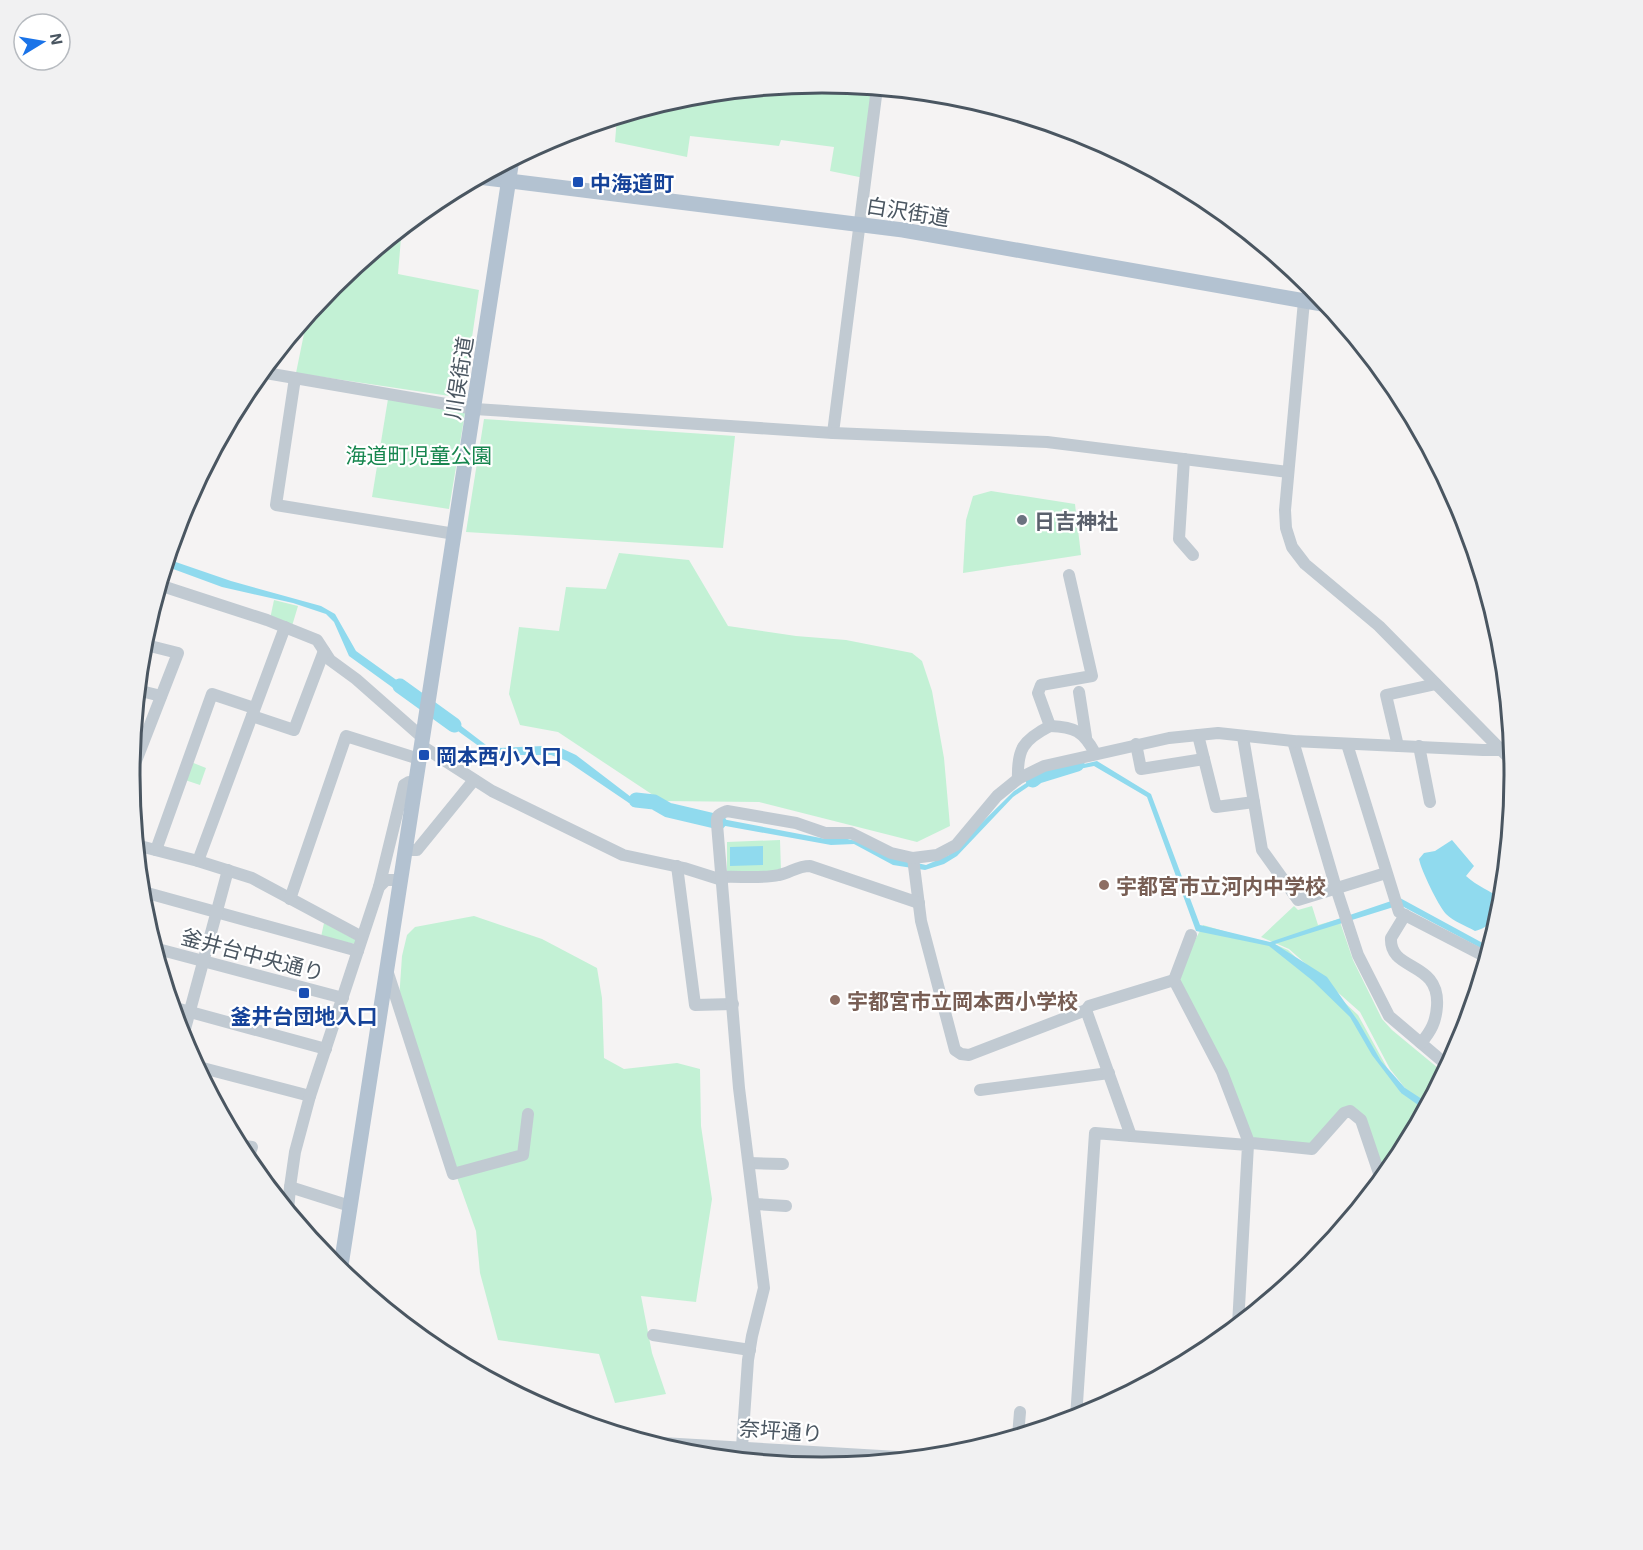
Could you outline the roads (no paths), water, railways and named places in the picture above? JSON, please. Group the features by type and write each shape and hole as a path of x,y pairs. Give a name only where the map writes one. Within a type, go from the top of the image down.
{"main road":[{"name":"川俣街道","path":"342,1260 510,168"},
{"name":"白沢街道","path":"490,179 903,230 1310,299"}],"street":[{"path":"833,434 840,364 877,95"},
{"path":"1314,304 1288,472 1286,528 1292,547 1305,564 1379,626 1436,684 1503,744"},
{"path":"270,374 474,409 833,434 1047,442 1288,472"},
{"path":"295,378 276,505 455,534"},
{"path":"1184,459 1179,539 1193,555"},
{"path":"1050,726 1038,693 1041,685 1092,676 1069,574"},
{"path":"166,587 267,620 317,640 330,660 356,679 421,748 492,790 623,855 722,878 777,876 790,873 797,867 810,866 919,903"},
{"path":"198,861 285,627"},
{"path":"141,734 161,696 177,653 152,647"},
{"path":"156,850 212,694 294,730 324,651"},
{"path":"1398,746 1386,695 1436,684"},
{"path":"144,692 161,696"},
{"path":"1079,692 1086,737 1095,753"},
{"path":"1018,779 1017,760 1029,737 1050,726 1064,726 1077,730 1086,737"},
{"path":"742,1447 750,1350 764,1288 739,1088 717,821 719,814 727,811 796,823 825,833 851,834 914,863 937,855 956,844 997,796 1018,779 1044,766 1136,744 1218,733 1243,737 1347,744 1503,747"},
{"path":"1198,735 1216,807 1254,802"},
{"path":"290,899 346,736 421,748"},
{"path":"1243,737 1262,850 1298,900 1386,873"},
{"path":"1293,741 1358,955 1389,1016 1441,1060"},
{"path":"1136,744 1141,769 1204,759"},
{"path":"1347,744 1386,873 1399,907 1391,938 1394,951 1400,958 1429,976 1436,986 1438,998 1434,1024 1432,1030 1420,1043"},
{"path":"1419,746 1430,802"},
{"path":"405,850 417,850 474,780"},
{"path":"289,1201 295,1152 310,1096 379,887 404,785 416,782"},
{"path":"144,848 198,861 266,884 362,937"},
{"path":"914,863 921,921 955,1050 961,1054 969,1055 1086,1010 1089,1006 1174,980"},
{"path":"677,866 695,1005 733,1004"},
{"path":"186,1023 228,870"},
{"path":"379,887 386,880 400,880"},
{"path":"150,894 358,951"},
{"path":"1399,907 1480,953"},
{"path":"1191,935 1174,980 1222,1072 1248,1140 1239,1315"},
{"name":"釜井台中央通り","path":"163,950 343,998"},
{"path":"387,969 453,1174 522,1155 528,1114"},
{"path":"182,1010 326,1049"},
{"path":"1086,1010 1131,1136"},
{"path":"206,1069 310,1096"},
{"path":"980,1090 1109,1073"},
{"path":"1077,1407 1095,1133 1312,1149 1344,1113 1350,1111 1361,1119 1378,1169"},
{"path":"749,1163 783,1164"},
{"path":"290,1187 350,1206"},
{"path":"755,1204 786,1206"},
{"path":"653,1335 750,1350"},
{"path":"1019,1428 1020,1412"},
{"name":"奈坪通り","path":"690,1444 871,1455"},
{"path":"798,1451 798,1456"}],"water":[{"path":"174,562 231,581 321,606 335,614 356,651 416,694 414,703 349,656 334,622 326,614 293,603 222,587 172,569"},
{"path":"439,709 486,745 498,748 543,746 561,748 576,755 631,797 656,801 654,808 629,803 567,761 551,755 503,755 487,752 437,716"},
{"path":"1097,761 1151,794 1200,925 1270,942 1400,898 1482,943 1481,948 1400,905 1275,944 1327,977 1358,1021 1381,1061 1405,1088 1421,1099 1418,1105 1401,1093 1372,1055 1350,1017 1313,981 1269,946 1196,931 1147,797 1094,766 1044,776 1013,797 957,856 944,864 925,870 893,865 854,844 831,845 698,821 701,815 826,839 843,838 926,865 949,855 1014,791 1040,774"},
{"path":"1452,840 1474,866 1466,876 1493,894 1485,927 1475,931 1446,914 1430,887 1419,859 1424,853 1435,851"},
{"path":"763,846 763,865 730,866 730,847"}],"waterway":[{"path":"400,686 454,725"},
{"path":"1033,780 1038,776 1077,764"},
{"path":"636,800 654,802 668,810 719,822"}],"place":[{"name":"中海道町","path":"578,182"},
{"name":"日吉神社","path":"1022,520"},
{"name":"岡本西小入口","path":"424,755"},
{"name":"宇都宮市立河内中学校","path":"1104,885"},
{"name":"釜井台団地入口","path":"304,993"},
{"name":"宇都宮市立岡本西小学校","path":"835,1000"}],"park label":[{"name":"海道町児童公園","path":"419,454"}]}
